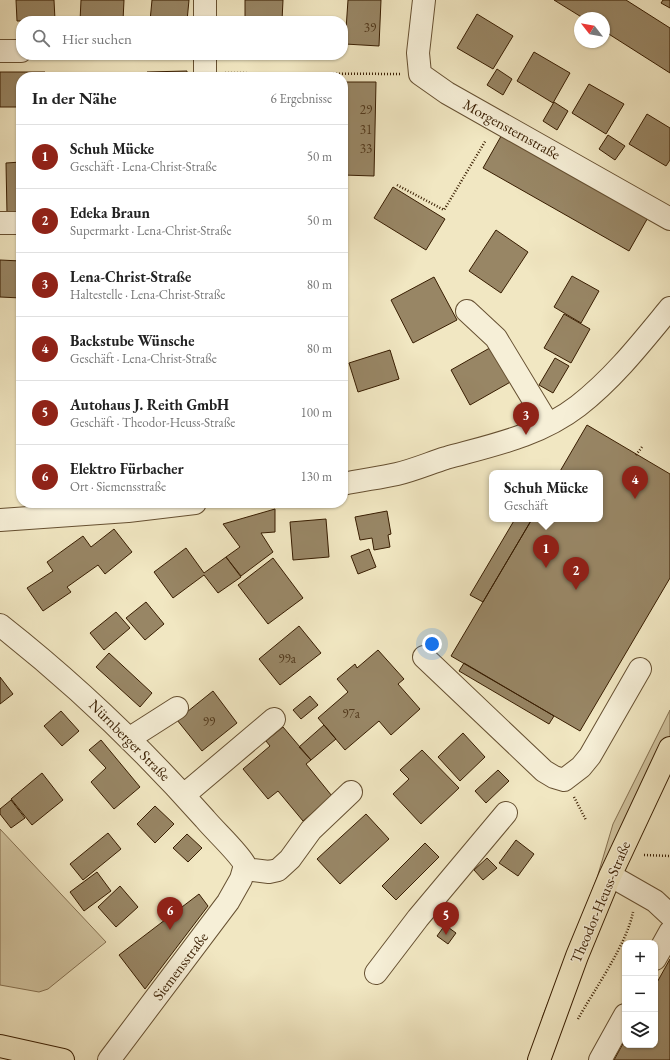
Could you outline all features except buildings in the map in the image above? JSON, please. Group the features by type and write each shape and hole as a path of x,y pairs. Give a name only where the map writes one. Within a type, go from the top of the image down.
{"main road":[{"name":"Theodor-Heuss-Straße","path":"539,1060 577,956 610,876 670,748"},
{"name":"Theodor-Heuss-Straße","path":"550,1060 587,959 626,884 670,771"},
{"path":"0,1046 63,1060"}],"street":[{"path":"205,0 205,16"},
{"path":"420,74 418,52 424,0"},
{"path":"0,51 16,51"},
{"name":"Morgensternstraße","path":"420,74 447,93 498,120 670,218"},
{"path":"0,223 16,223"},
{"path":"348,483 397,474 447,458 500,444 526,435 548,424 578,406 617,371 670,308"},
{"path":"467,310 496,338 548,424"},
{"path":"0,520 153,508"},
{"name":"Nürnberger Straße","path":"0,625 83,693 130,738 184,795 240,858 245,869"},
{"path":"424,657 544,771 554,777 564,780 581,767 590,756 640,669"},
{"path":"130,738 177,708"},
{"path":"184,795 274,719"},
{"path":"245,869 269,872 278,870 290,859 311,830 351,792"},
{"path":"376,972 418,918 506,813"},
{"name":"Siemensstraße","path":"109,1060 228,902 241,880 245,869"},
{"path":"626,884 655,901 670,915"},
{"path":"658,954 670,932"},
{"path":"600,1060 622,1020"}],"path":[{"path":"205,68 420,74"},
{"path":"398,185 444,210 498,120"},
{"path":"636,455 642,447"},
{"path":"576,1022 631,924 634,910 626,884 647,848"},
{"path":"644,855 670,856"}],"shaded area":[{"path":"670,710 670,736 644,789 548,1020 542,1018 597,878 613,824"},
{"path":"0,829 106,942 48,989 39,992 0,985"}],"place":[{"name":"Lena-Christ-Straße","path":"526,435"},
{"name":"Backstube Wünsche","path":"635,499"},
{"name":"Schuh Mücke","path":"546,568"},
{"name":"Edeka Braun","path":"576,590"},
{"name":"Elektro Fürbacher","path":"170,930"},
{"name":"Autohaus J. Reith GmbH","path":"446,935"}]}
